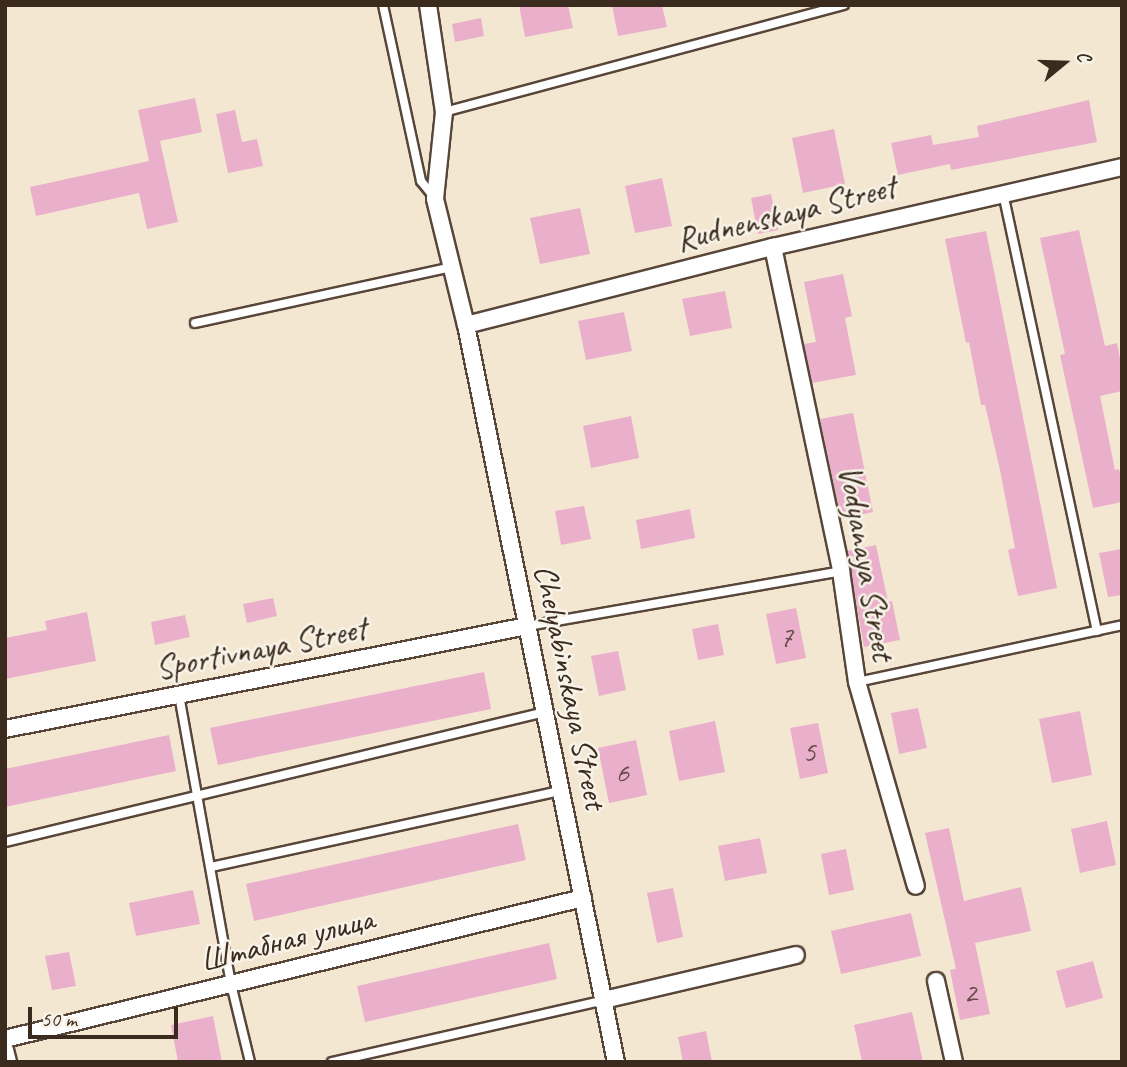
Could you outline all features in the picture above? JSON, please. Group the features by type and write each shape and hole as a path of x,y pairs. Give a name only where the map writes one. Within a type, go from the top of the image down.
{"street":[{"name":"Chelyabinskaya Street","path":"428,5 444,113 435,199 466,325 616,1062"},
{"name":"Rudnenskaya Street","path":"466,325 773,247 1122,167"},
{"name":"Vodyanaya Street","path":"773,247 841,571 857,681 916,886"},
{"name":"Sportivnaya Street","path":"5,729 527,626"},
{"name":"Штабная улица","path":"5,1039 583,898"},
{"path":"604,1000 796,955"},
{"path":"936,981 954,1062"},
{"path":"5,1050 8,1062"}],"lane":[{"path":"383,5 421,180 435,199"},
{"path":"444,113 845,5"},
{"path":"1003,193 1097,631"},
{"path":"195,323 451,267"},
{"path":"527,626 841,571"},
{"path":"857,681 1122,625"},
{"path":"179,695 230,984 250,1062"},
{"path":"5,842 545,712"},
{"path":"211,867 561,791"},
{"path":"332,1062 604,1000"}],"building":[{"path":"519,5 568,5 573,28 525,37"},
{"path":"612,5 662,5 667,27 618,36"},
{"path":"481,18 484,36 455,42 452,24"},
{"path":"195,98 202,132 160,141 178,222 147,229 139,193 36,216 30,187 149,161 138,110"},
{"path":"1089,100 1097,142 951,170 950,164 898,175 891,143 931,135 933,145 979,137 977,126"},
{"path":"235,110 242,142 257,139 263,166 228,173 216,114"},
{"path":"834,129 845,184 803,193 792,138"},
{"path":"662,178 672,226 635,233 625,186"},
{"path":"771,194 778,230 758,234 751,198"},
{"path":"580,208 590,254 540,264 530,218"},
{"path":"1079,230 1105,346 1117,343 1122,368 1122,391 1100,396 1115,470 1119,469 1122,482 1122,502 1093,508 1060,355 1065,354 1040,238"},
{"path":"986,231 1057,588 1018,596 1008,550 1015,548 1000,470 985,405 981,405 969,342 966,343 945,239"},
{"path":"843,274 852,316 845,318 856,375 812,383 804,344 816,342 804,282"},
{"path":"725,291 732,328 690,336 682,299"},
{"path":"624,312 632,351 586,360 578,321"},
{"path":"853,413 873,512 841,519 820,419"},
{"path":"631,416 639,458 591,468 583,426"},
{"path":"584,506 591,539 561,545 555,511"},
{"path":"690,509 695,538 641,549 636,520"},
{"path":"876,545 888,602 892,601 900,640 864,647 847,551"},
{"path":"1122,549 1122,595 1108,597 1099,553"},
{"path":"273,598 277,616 247,623 243,604"},
{"path":"796,608 806,658 776,664 766,614"},
{"path":"87,612 96,661 5,679 5,638 47,630 45,621"},
{"path":"185,615 190,637 155,645 151,622"},
{"path":"718,624 724,655 698,660 692,629"},
{"path":"618,651 626,690 599,696 591,656"},
{"path":"484,672 491,709 218,765 210,728"},
{"path":"918,708 927,748 899,754 891,713"},
{"path":"1080,711 1092,775 1052,783 1039,719"},
{"path":"715,721 725,772 679,781 669,731"},
{"path":"818,723 828,773 800,779 790,728"},
{"path":"169,735 176,771 5,807 5,769"},
{"path":"636,740 647,795 609,803 598,748"},
{"path":"1107,821 1116,865 1080,873 1071,829"},
{"path":"518,824 526,860 254,921 246,884"},
{"path":"949,828 964,901 1021,887 1031,931 975,943 990,1014 960,1020 950,970 956,969 925,833"},
{"path":"760,838 767,873 725,881 718,846"},
{"path":"846,849 854,890 829,895 821,854"},
{"path":"673,888 683,937 657,943 647,893"},
{"path":"193,890 200,924 136,936 129,903"},
{"path":"911,913 921,956 841,974 831,931"},
{"path":"549,943 557,979 365,1022 357,986"},
{"path":"69,952 76,986 52,990 45,956"},
{"path":"1093,961 1103,998 1066,1008 1056,971"},
{"path":"912,1012 923,1062 862,1062 854,1025"},
{"path":"213,1016 222,1062 178,1062 171,1025"},
{"path":"706,1031 712,1062 683,1062 678,1037"}]}
